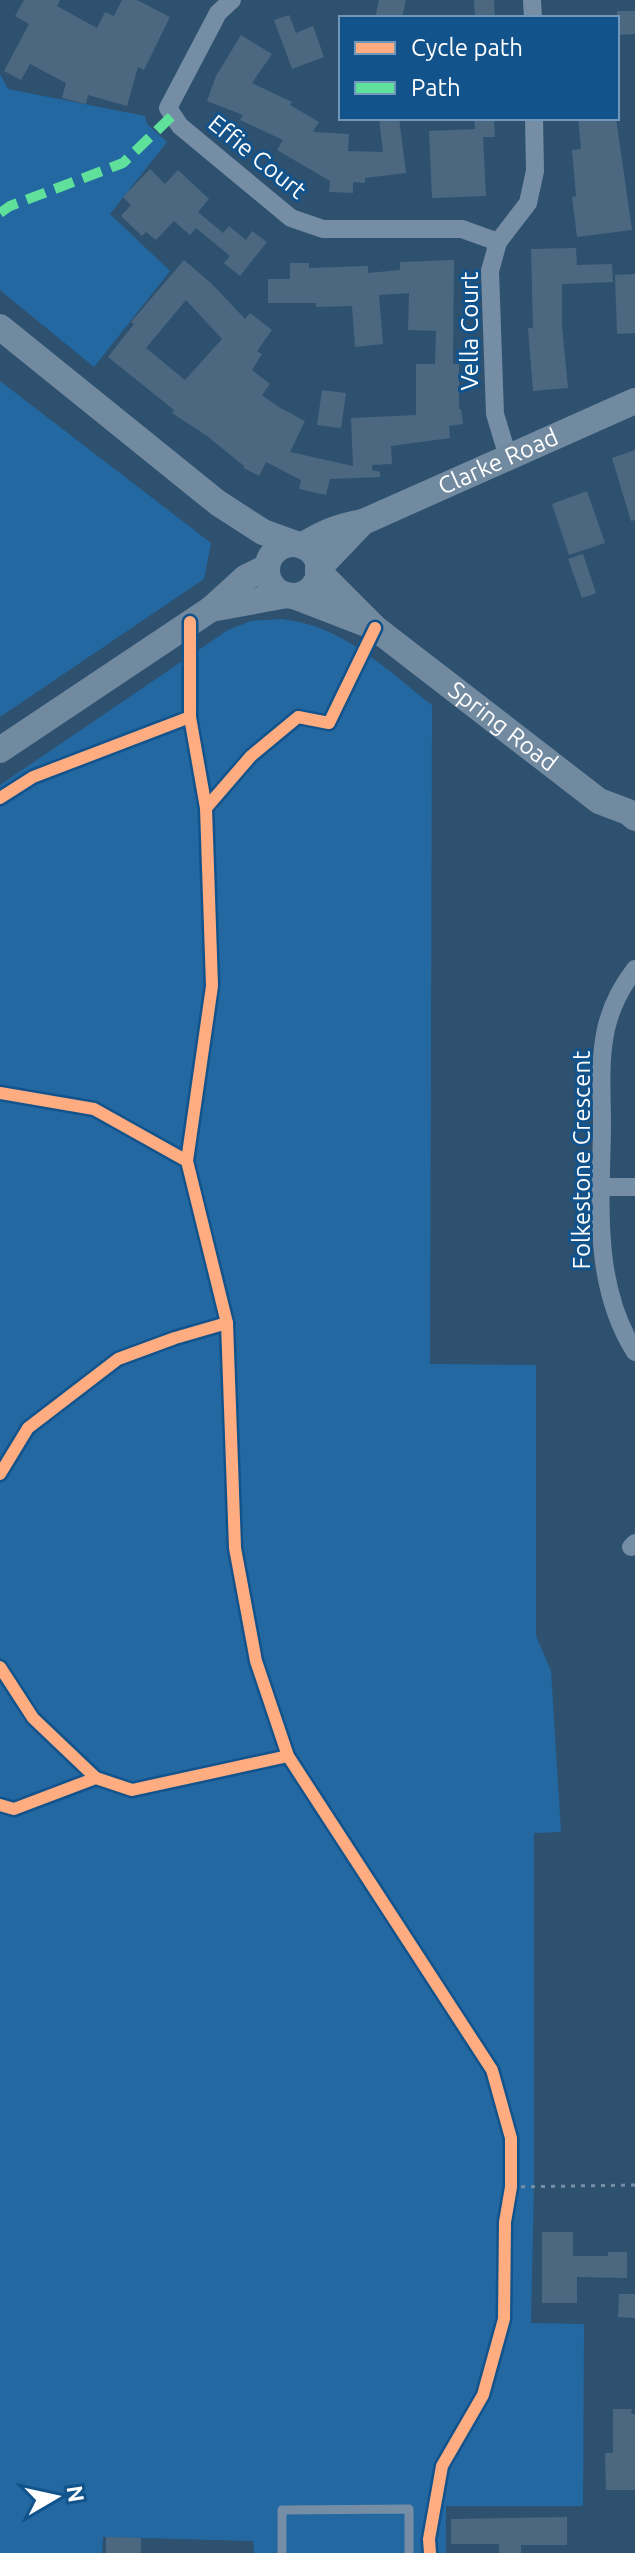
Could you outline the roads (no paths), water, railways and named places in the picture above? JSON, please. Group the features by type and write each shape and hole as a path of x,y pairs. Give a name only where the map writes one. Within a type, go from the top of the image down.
{"main road":[{"path":"0,327 218,503 263,532 299,545 313,555 318,570 311,588 290,595 211,609"},
{"name":"Clarke Road","path":"299,545 338,527 363,522 635,401"},
{"path":"218,503 267,565 270,582 280,592 290,595"},
{"name":"Clarke Road","path":"318,570 363,522"},
{"path":"0,750 211,609 245,578 267,565 279,548 299,545"},
{"name":"Spring Road","path":"318,570 375,628 592,796 603,804 634,814"},
{"name":"Spring Road","path":"290,595 375,628"}],"street":[{"name":"Effie Court","path":"232,0 218,13 168,108 180,126 291,218 312,226 323,229 462,229 498,242"},
{"name":"Vella Court","path":"508,457 498,429 494,394 490,271 498,242 528,203 535,171 534,120"},
{"name":"Folkestone Crescent","path":"635,969 611,1012 606,1031 601,1187 607,1286 614,1313 635,1352"},
{"path":"601,1187 635,1187"}],"lane":[{"path":"282,2553 282,2510 409,2509 409,2553"}]}
